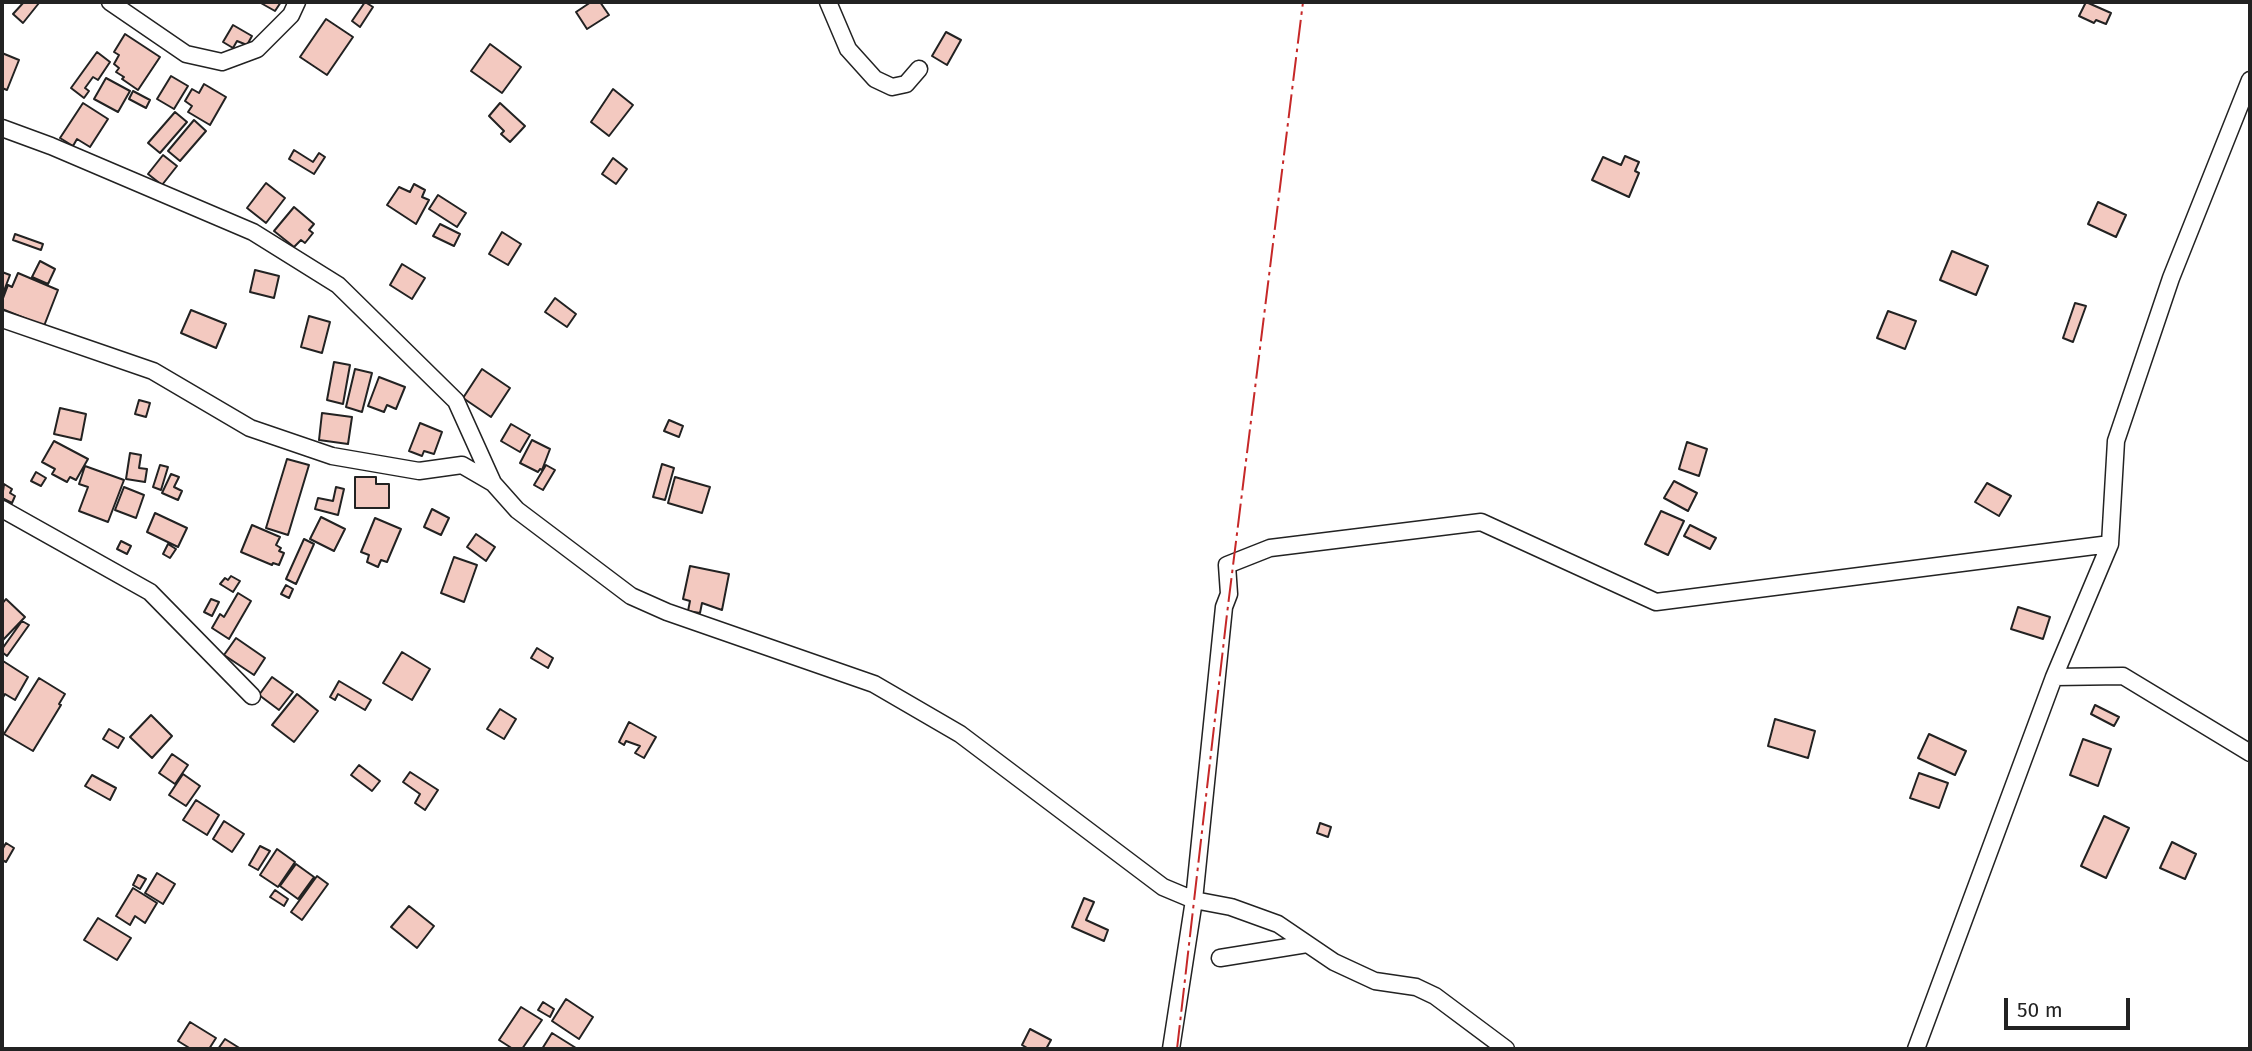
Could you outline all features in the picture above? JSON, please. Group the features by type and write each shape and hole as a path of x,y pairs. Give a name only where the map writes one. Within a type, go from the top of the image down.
{"street":[{"path":"110,2 186,54 222,62 257,49 291,15 297,2"},
{"path":"828,2 848,49 875,79 892,87 906,84 919,69"},
{"path":"1916,1049 2054,677 2110,544 2116,441 2171,278 2250,80"},
{"path":"2,128 51,146 253,232 338,285 456,401 493,483 517,510 631,596 667,612 874,684 960,734 1163,887 1194,900 1231,907 1278,924 1334,962 1375,981 1416,986 1436,996 1506,1049"},
{"path":"2,319 153,372 250,428 320,452 419,471 462,465 493,483"},
{"path":"2,509 150,592 252,696"},
{"path":"1171,1049 1194,900 1224,607 1229,594 1227,565 1270,548 1481,523 1656,602 2110,544"},
{"path":"2054,677 2123,676 2250,753"},
{"path":"1220,958 1307,944"}],"building":[{"path":"24,2 39,3 23,23 13,14"},
{"path":"259,2 281,2 275,11"},
{"path":"365,2 373,7 360,27 352,21"},
{"path":"591,2 600,2 609,15 587,29 576,12"},
{"path":"2086,2 2111,13 2106,24 2096,20 2094,23 2079,16"},
{"path":"326,19 353,37 327,75 300,57"},
{"path":"233,25 252,36 247,45 237,41 233,48 223,42"},
{"path":"946,32 961,40 947,65 932,56"},
{"path":"125,34 160,57 138,90 122,79 124,77 116,72 119,68 114,64 119,55 114,52"},
{"path":"490,44 521,67 502,93 471,71"},
{"path":"97,52 110,62 98,80 93,77 85,88 89,91 84,98 71,88"},
{"path":"2,53 19,60 7,90 2,88"},
{"path":"171,76 188,86 174,109 157,99"},
{"path":"106,78 130,91 118,112 94,99"},
{"path":"204,84 226,97 210,125 188,112 192,106 185,101 192,89 199,93"},
{"path":"613,89 633,105 609,136 591,122"},
{"path":"133,91 150,100 146,108 129,99"},
{"path":"83,103 108,119 90,147 77,139 73,146 60,138"},
{"path":"500,103 525,126 510,142 501,134 504,131 489,116"},
{"path":"175,112 187,122 160,153 148,143"},
{"path":"194,120 206,131 180,161 168,151"},
{"path":"294,150 313,162 319,153 325,157 314,174 289,159"},
{"path":"163,155 177,166 162,185 148,174"},
{"path":"1625,156 1639,162 1635,171 1639,173 1629,197 1592,180 1603,157 1621,165"},
{"path":"613,158 627,169 616,184 602,174"},
{"path":"266,183 285,198 266,223 247,208"},
{"path":"414,184 425,190 422,197 429,200 416,224 387,205 399,187 410,192"},
{"path":"438,195 466,213 457,227 429,209"},
{"path":"2098,202 2126,215 2116,237 2088,224"},
{"path":"294,207 314,224 309,230 313,233 305,243 301,240 294,247 274,231"},
{"path":"440,224 460,234 454,246 433,236"},
{"path":"502,232 521,244 508,265 489,254"},
{"path":"15,234 43,244 41,250 13,240"},
{"path":"1952,251 1988,266 1976,295 1940,280"},
{"path":"40,261 55,269 48,284 32,277"},
{"path":"402,264 425,278 412,299 390,285"},
{"path":"255,270 279,276 274,298 250,292"},
{"path":"2,272 10,275 2,296"},
{"path":"18,273 58,290 44,326 2,309 8,285 12,287"},
{"path":"555,298 576,314 567,327 545,312"},
{"path":"2075,303 2086,306 2073,342 2063,338"},
{"path":"191,310 226,324 216,348 181,333"},
{"path":"1888,311 1916,321 1905,349 1877,338"},
{"path":"309,316 330,322 322,353 301,347"},
{"path":"334,362 350,365 343,404 327,400"},
{"path":"355,369 372,373 362,412 346,407"},
{"path":"482,369 510,388 491,417 463,398"},
{"path":"379,377 405,387 396,409 387,405 384,412 368,406"},
{"path":"139,400 150,403 146,417 135,414"},
{"path":"60,408 86,414 81,440 54,434"},
{"path":"322,413 352,417 348,444 319,440"},
{"path":"669,420 683,426 679,437 664,431"},
{"path":"420,423 442,432 434,454 424,451 422,456 409,451"},
{"path":"511,424 530,435 520,452 501,441"},
{"path":"532,440 550,449 542,470 538,472 520,463"},
{"path":"54,441 88,459 76,480 70,477 67,482 52,474 55,469 42,462"},
{"path":"1687,442 1707,449 1699,476 1679,469"},
{"path":"130,453 141,455 139,468 147,469 145,482 126,479"},
{"path":"287,459 309,465 288,535 266,528"},
{"path":"662,464 674,468 665,500 653,497"},
{"path":"160,465 168,467 161,490 153,487"},
{"path":"546,465 555,470 543,490 534,485"},
{"path":"85,466 124,480 108,522 79,511 88,487 79,484"},
{"path":"36,472 46,478 41,486 31,481"},
{"path":"171,474 179,477 174,487 182,491 178,500 162,493"},
{"path":"355,477 376,477 376,484 389,484 389,508 355,508"},
{"path":"675,477 710,487 702,513 668,503"},
{"path":"1674,481 1697,493 1688,511 1664,498"},
{"path":"1987,483 2011,496 1999,516 1975,502"},
{"path":"4,484 12,489 10,493 15,496 12,503 2,498"},
{"path":"124,487 144,495 136,518 115,510"},
{"path":"336,487 344,489 338,515 315,509 318,498 333,501"},
{"path":"432,509 449,518 441,535 424,527"},
{"path":"1661,511 1684,521 1668,555 1645,544"},
{"path":"155,513 187,528 178,547 147,532"},
{"path":"321,517 345,529 334,551 310,539"},
{"path":"375,518 401,529 387,562 381,560 378,567 367,562 369,555 361,552"},
{"path":"252,525 280,537 276,545 281,548 279,551 284,553 279,565 272,565 241,552"},
{"path":"1690,525 1716,538 1710,549 1684,536"},
{"path":"476,534 495,547 486,561 467,547"},
{"path":"304,539 314,544 296,584 286,579"},
{"path":"121,541 131,546 127,554 117,549"},
{"path":"168,544 176,549 170,558 163,554"},
{"path":"454,557 477,565 464,602 441,593"},
{"path":"690,566 729,574 722,610 702,603 700,613 688,611 690,601 683,599"},
{"path":"231,576 240,581 233,592 220,584"},
{"path":"286,585 293,589 289,598 281,594"},
{"path":"238,593 251,601 229,639 212,628 220,614 224,617"},
{"path":"6,599 25,617 2,641 2,604"},
{"path":"211,599 219,602 212,616 204,612"},
{"path":"2018,607 2050,617 2043,639 2011,629"},
{"path":"22,621 29,625 7,656 2,649"},
{"path":"236,638 265,658 254,675 224,655"},
{"path":"537,648 553,658 548,668 531,658"},
{"path":"402,652 430,669 412,700 383,683"},
{"path":"3,661 28,677 15,700 5,694 2,699"},
{"path":"272,677 293,692 279,710 259,695"},
{"path":"39,678 65,694 33,751 4,734"},
{"path":"339,681 371,700 365,710 338,694 335,700 330,697"},
{"path":"297,694 318,711 294,742 272,725"},
{"path":"2095,705 2119,717 2114,726 2091,714"},
{"path":"500,709 516,719 504,739 487,729"},
{"path":"151,715 172,736 152,758 130,737"},
{"path":"1775,719 1815,731 1808,758 1768,746"},
{"path":"629,722 656,737 644,758 635,753 640,746 626,741 624,745 619,742"},
{"path":"109,729 124,738 118,748 103,739"},
{"path":"1929,734 1966,751 1955,775 1918,758"},
{"path":"2083,739 2111,749 2098,786 2070,775"},
{"path":"172,754 188,765 175,784 159,773"},
{"path":"359,765 380,781 372,791 351,775"},
{"path":"410,772 438,790 425,810 415,803 420,794 403,782"},
{"path":"1919,773 1948,783 1939,808 1910,798"},
{"path":"183,774 200,786 186,806 169,795"},
{"path":"92,775 116,788 110,800 85,786"},
{"path":"196,800 219,815 207,835 183,820"},
{"path":"2104,816 2129,828 2106,878 2081,866"},
{"path":"224,821 244,834 232,852 213,839"},
{"path":"1320,823 1331,827 1328,837 1317,833"},
{"path":"2172,842 2196,854 2185,879 2160,868"},
{"path":"6,843 14,848 6,862 2,860 2,850"},
{"path":"260,846 270,851 258,870 249,865"},
{"path":"277,849 295,862 278,887 260,875"},
{"path":"296,864 314,877 298,899 280,886"},
{"path":"157,873 175,884 163,904 145,893"},
{"path":"138,875 146,879 140,889 133,885"},
{"path":"317,876 328,884 302,920 291,912"},
{"path":"133,888 157,903 145,923 135,916 130,925 116,916"},
{"path":"275,890 288,899 284,906 270,897"},
{"path":"1084,898 1094,902 1086,920 1108,930 1104,941 1072,927"},
{"path":"409,906 434,926 417,948 391,927"},
{"path":"98,918 131,938 117,960 84,940"},
{"path":"566,999 593,1017 579,1039 552,1021"},
{"path":"543,1002 554,1009 550,1017 538,1010"},
{"path":"521,1007 542,1020 522,1049 513,1049 499,1040"},
{"path":"190,1022 216,1038 209,1049 191,1049 178,1041"},
{"path":"1030,1029 1051,1040 1046,1049 1029,1049 1022,1045"},
{"path":"552,1033 576,1048 576,1049 542,1049"},
{"path":"225,1039 241,1049 218,1049"}],"power":[{"path":"1177,1049 1227,614 1303,2"}]}
